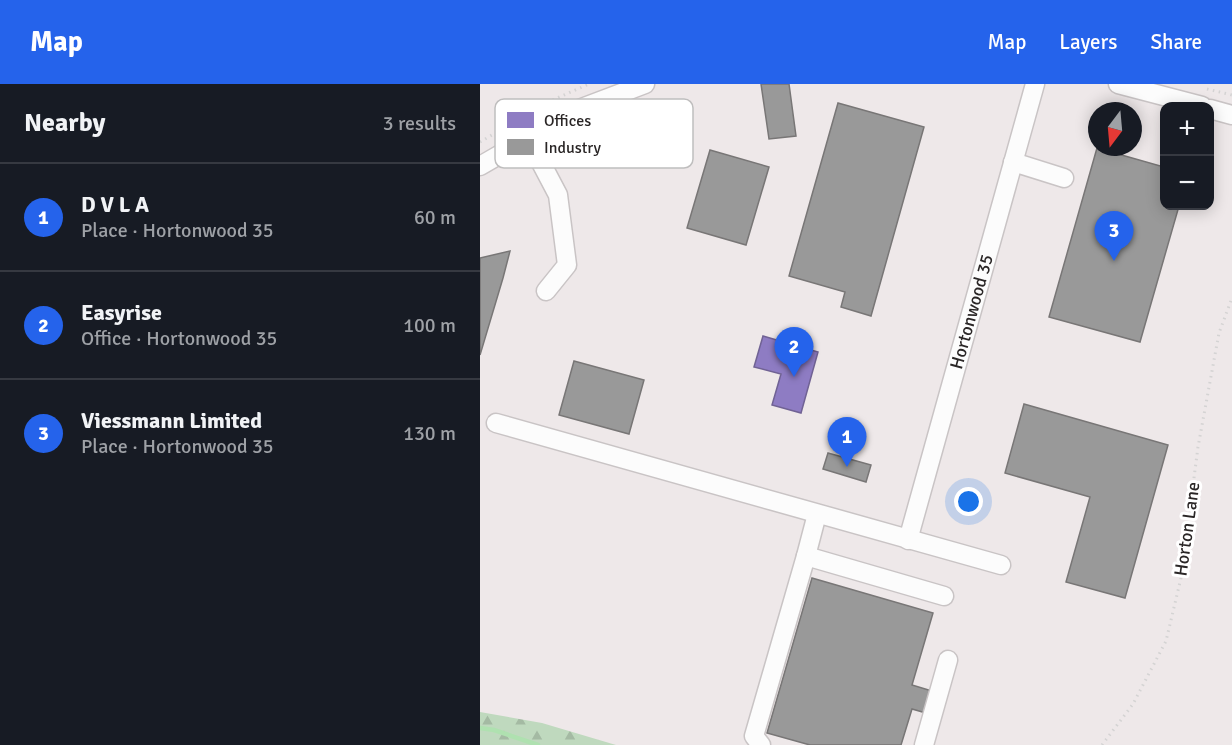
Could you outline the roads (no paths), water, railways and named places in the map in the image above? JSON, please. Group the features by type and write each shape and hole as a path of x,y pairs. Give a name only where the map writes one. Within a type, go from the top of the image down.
{"street":[{"path":"605,99 645,84"},
{"name":"Hortonwood 35","path":"908,540 1035,84"},
{"path":"1118,84 1139,86 1189,102"},
{"path":"1214,110 1232,115"},
{"path":"480,166 495,157"},
{"path":"1013,162 1064,178"},
{"path":"544,168 558,195 567,265 546,291"},
{"path":"496,423 1000,565"},
{"path":"761,745 754,736 817,514"},
{"path":"806,556 944,596"},
{"path":"924,745 948,660"}],"waterway":[{"path":"480,728 494,730 538,745"}],"place":[{"name":"Viessmann Limited","path":"1114,261"},
{"name":"Easyrise","path":"794,377"},
{"name":"D V L A","path":"847,467"}]}
